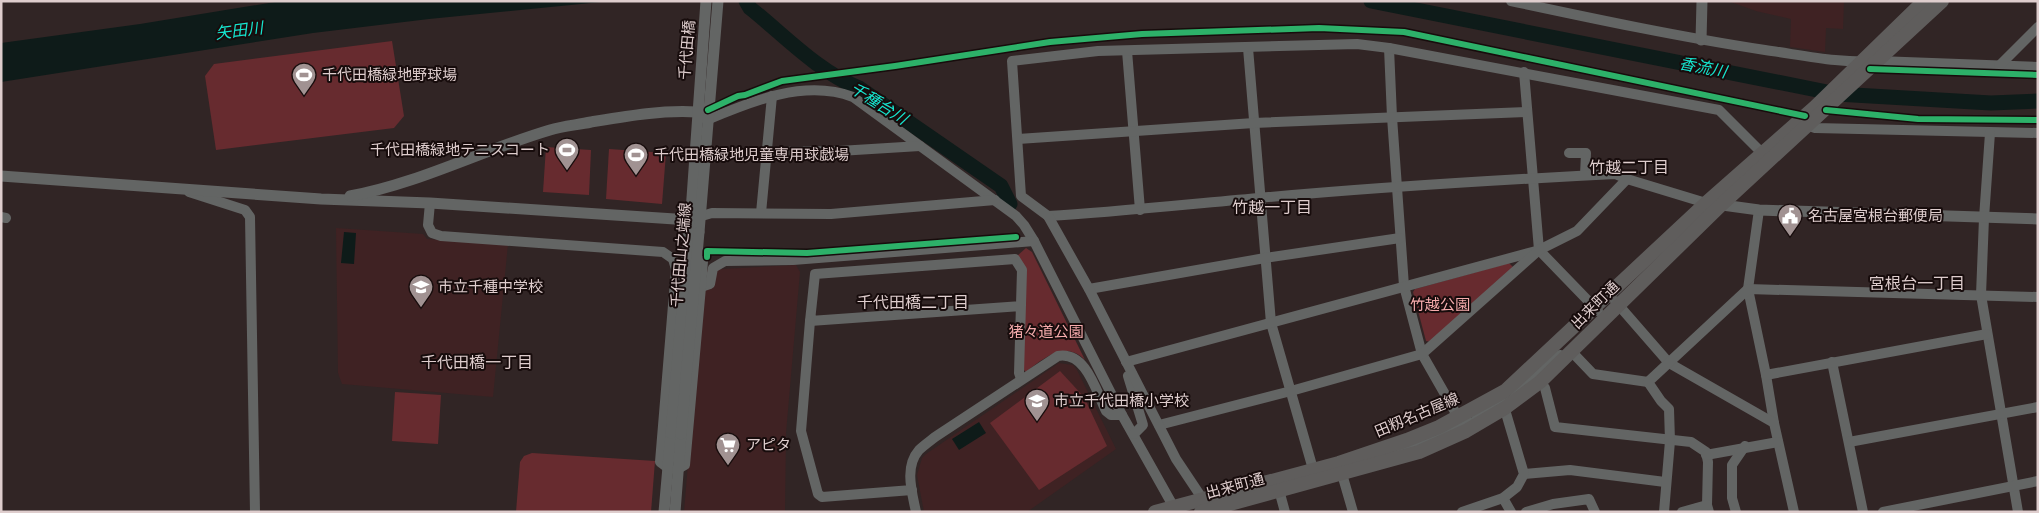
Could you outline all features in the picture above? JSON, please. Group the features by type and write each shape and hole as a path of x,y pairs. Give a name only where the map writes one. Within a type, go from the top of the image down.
{"main road":[{"name":"出来町通","path":"1502,398 1809,126 1830,106 1861,68 1905,20 1926,1"},
{"name":"出来町通","path":"1614,300 1706,203 1861,68 1878,62 1942,1"},
{"name":"出来町通","path":"1502,398 1540,382 1592,330 1600,313"},
{"name":"田籾名古屋線","path":"1340,469 1407,440 1463,424 1502,398"},
{"name":"出来町通","path":"1155,512 1279,490 1340,469 1419,452 1436,444 1463,424"},
{"name":"出来町通","path":"1202,505 1313,469 1340,469"}],"street":[{"name":"千代田橋","path":"698,107 706,1"},
{"name":"千代田山之端線","path":"695,218 708,120 718,1"},
{"path":"1511,1 1701,40 1861,68"},
{"path":"1701,40 1702,1"},
{"path":"1999,66 2038,27"},
{"path":"1202,505 1176,459 1089,289 1048,216 1021,196 1012,61 1098,51 1357,44 1524,72 1719,110 1762,153"},
{"path":"1248,48 1270,322 1313,469"},
{"path":"1389,48 1396,187 1404,286 1422,354 1463,424"},
{"path":"1127,51 1140,210"},
{"path":"1878,62 2038,67"},
{"path":"1524,72 1539,250 1600,313"},
{"path":"321,199 383,189 418,179 550,130 642,113 698,107 708,120 741,106 772,96 818,90 842,93 853,97 995,200 1020,221 1034,241 1118,415 1134,434 1175,509"},
{"path":"761,213 772,96"},
{"name":"千代田山之端線","path":"664,512 673,469 694,232 698,107"},
{"path":"1018,139 1254,123 1527,112"},
{"path":"1809,126 1815,128 2038,133"},
{"path":"1990,133 1981,295 2018,512"},
{"path":"768,152 839,151 920,146"},
{"path":"1568,153 1586,153 1585,175"},
{"path":"1048,216 1140,210 1396,187 1615,174 1706,203 1759,210 2038,219"},
{"path":"1,176 321,199 430,203 695,218 712,213 831,214 995,200"},
{"path":"1126,362 1539,250 1577,231 1627,179"},
{"path":"181,189 244,210 250,217 255,512"},
{"path":"383,189 378,193 383,202"},
{"path":"430,203 428,225 432,233 441,236 663,252 673,259 703,261 685,465 673,469 660,462 676,269 673,259"},
{"path":"1759,210 1748,289 1774,423 1794,512"},
{"path":"1089,289 1265,258 1400,238"},
{"path":"702,287 710,284 713,268 725,261 793,260 1034,241"},
{"path":"1159,426 1422,354 1539,250"},
{"path":"912,490 822,497 818,494 801,432 815,274 1015,259 1022,270 1019,373 1021,379"},
{"path":"1648,382 1748,289 2038,298"},
{"path":"1614,300 1669,363 1774,423"},
{"path":"810,321 1021,306"},
{"path":"1462,512 1503,498 1517,487 1524,474 1502,398 1592,330"},
{"path":"1766,375 1987,334"},
{"path":"1571,351 1593,374 1648,382 1669,409 1670,440 1664,512"},
{"path":"916,512 912,490 911,465 919,450 935,437 1058,356 1066,354 1072,356 1084,368 1106,411 1118,415"},
{"path":"1832,362 1864,512"},
{"path":"1132,373 1128,376 1143,425 1134,434"},
{"path":"1540,382 1545,388 1555,427 1691,442 1706,452 1708,462 1708,508 1682,512"},
{"path":"1849,442 2038,407"},
{"path":"1706,455 1745,446 1778,442"},
{"path":"1736,512 1732,498 1732,465 1745,446"},
{"name":"千代田山之端線","path":"673,469 675,512"},
{"path":"1340,469 1353,512"},
{"path":"1524,474 1570,470 1665,482"},
{"path":"1883,512 2038,481"},
{"path":"1279,490 1285,512"},
{"path":"1503,498 1510,512"},
{"path":"1526,512 1553,504 1589,499 1595,512"}],"shaded area":[{"path":"1728,1 1844,1 1843,29 1826,28 1825,52 1790,47 1791,19 1756,11"},
{"path":"336,228 423,234 427,239 508,244 493,397 342,384 338,373"},
{"path":"796,265 800,272 786,433 785,512 684,512 704,270"},
{"name":"市立千代田橋小学校","path":"1059,363 1073,365 1077,370 1116,449 1027,512 924,512 917,475 922,458"}],"green space":[{"name":"千代田橋緑地野球場","path":"392,41 404,116 394,128 216,150 205,76 214,64"},
{"name":"千代田橋緑地テニスコート","path":"546,147 591,150 589,195 543,192"},
{"name":"千代田橋緑地児童専用球戯場","path":"609,149 666,153 662,204 606,199"},
{"name":"猪々道公園","path":"1026,248 1032,252 1085,360 1070,351 1062,351 1040,361 1026,372 1023,369 1017,256"},
{"name":"竹越公園","path":"1509,263 1513,267 1512,270 1431,342 1426,341 1413,292 1415,289"},
{"path":"1060,371 1084,397 1107,446 1039,490 990,423"},
{"path":"395,392 441,395 438,444 392,441"},
{"path":"532,453 655,461 651,512 516,512 520,462 524,456"}],"water":[{"name":"矢田川","path":"281,1 611,1 429,19 313,33 1,82 1,43 140,24"},
{"path":"344,232 356,233 354,264 341,263"},
{"path":"979,422 986,433 959,450 952,439"}],"waterway":[{"name":"千種台川","path":"746,1 750,8 815,62 844,81 859,88 1001,186 1010,204"},
{"name":"香流川","path":"1371,1 1837,94 1991,103 2038,101"}],"cycle path":[{"path":"708,110 738,96 782,81 1050,42 1142,34 1319,28 1404,32 1805,116"},
{"path":"1870,69 2038,75"},
{"path":"1826,110 1918,119 2038,120"},
{"path":"707,257 707,251 807,253 1016,237"}],"place":[{"name":"千代田橋緑地野球場","path":"304,96"},
{"name":"千代田橋緑地テニスコート","path":"567,171"},
{"name":"千代田橋緑地児童専用球戯場","path":"636,176"},
{"name":"名古屋宮根台郵便局","path":"1790,237"},
{"name":"市立千種中学校","path":"421,308"},
{"name":"市立千代田橋小学校","path":"1037,422"},
{"name":"アピタ","path":"728,466"}],"district":[{"name":"竹越二丁目","path":"1629,167"},
{"name":"竹越一丁目","path":"1272,207"},
{"name":"宮根台一丁目","path":"1917,283"},
{"name":"千代田橋二丁目","path":"913,302"},
{"name":"千代田橋一丁目","path":"477,362"}]}
